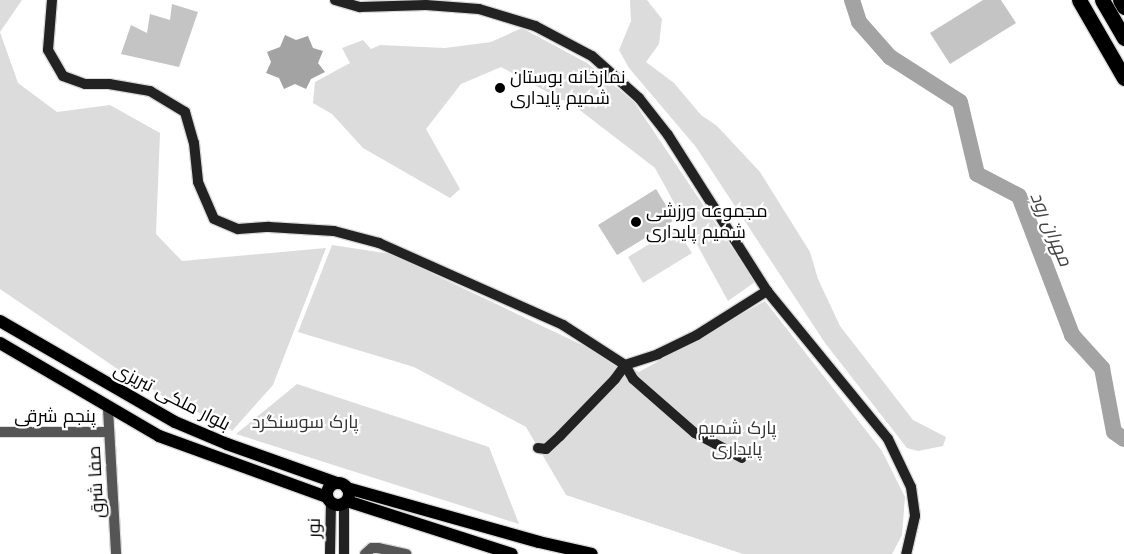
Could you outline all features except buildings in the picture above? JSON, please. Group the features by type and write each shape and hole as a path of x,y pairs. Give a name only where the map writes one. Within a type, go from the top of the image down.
{"highway":[{"path":"1079,0 1124,78"},
{"path":"1102,0 1124,38"},
{"path":"1122,0 1124,6"}],"main road":[{"name":"بلوار ملکى تبریزى","path":"0,321 175,422 227,444 342,486 539,542 592,554"},
{"name":"بلوار ملکى تبریزى","path":"0,343 108,408 187,448 329,500 346,502"},
{"path":"329,500 330,487 342,486 346,502 512,554"}],"street":[{"path":"52,0 48,50 63,76 85,84 109,84 150,90 185,112 194,143 198,182 214,220 238,229 269,227 334,231 379,244 563,325 625,365 633,379 695,433 742,458"},
{"path":"335,0 360,7 426,5 479,9 535,26 592,56 639,98 668,136 767,292 888,439 912,487 915,516 906,554"},
{"path":"538,448 546,449 560,436 615,380 625,365 658,354 697,335 767,292"},
{"name":"صفا شرق","path":"108,408 116,554"},
{"name":"پنجم شرقی","path":"0,432 109,432"},
{"name":"نور","path":"329,500 330,554"},
{"name":"نور","path":"344,554 346,502"},
{"path":"365,554 372,548 406,554"}],"green space":[{"path":"0,0 22,0 0,32"},
{"path":"630,0 647,0 662,19 659,44 646,62 674,83 701,115 717,126 760,172 810,252 818,279 840,326 913,420 946,437 943,446 918,451 907,448 825,343 696,147 629,68 619,50 631,21"},
{"path":"522,28 587,63 634,102 755,282 728,301 655,168 577,108 501,67 461,84 426,129 460,189 450,198 363,148 332,114 313,103 315,82 350,63 342,48 363,40 371,49 380,45 445,48 491,42"},
{"path":"0,32 18,83 57,112 110,105 160,133 156,234 182,261 326,248 273,385 232,431 141,385 0,289"},
{"path":"676,228 692,253 643,283 628,257"},
{"name":"پارک شمیم پایداری","path":"332,245 391,254 639,372 765,301 882,451 905,497 902,535 892,554 743,554 566,495 526,427 414,367 298,332"},
{"name":"پارک سوسنگرد","path":"297,384 489,447 519,524 236,434"}],"shaded area":[{"path":"285,35 296,40 308,36 313,48 323,51 318,63 325,72 311,79 306,89 295,84 284,89 279,78 266,73 271,62 267,52 280,47"}],"waterway":[{"name":"مهران رود","path":"852,0 859,22 890,57 960,102 977,174 1019,196 1072,335 1102,368 1114,432 1124,439"}],"place":[{"name":"نمازخانه بوستان شمیم پایداری","path":"500,88"},
{"name":"مجموعه ورزشی شمیم پایداری","path":"636,222"}]}
